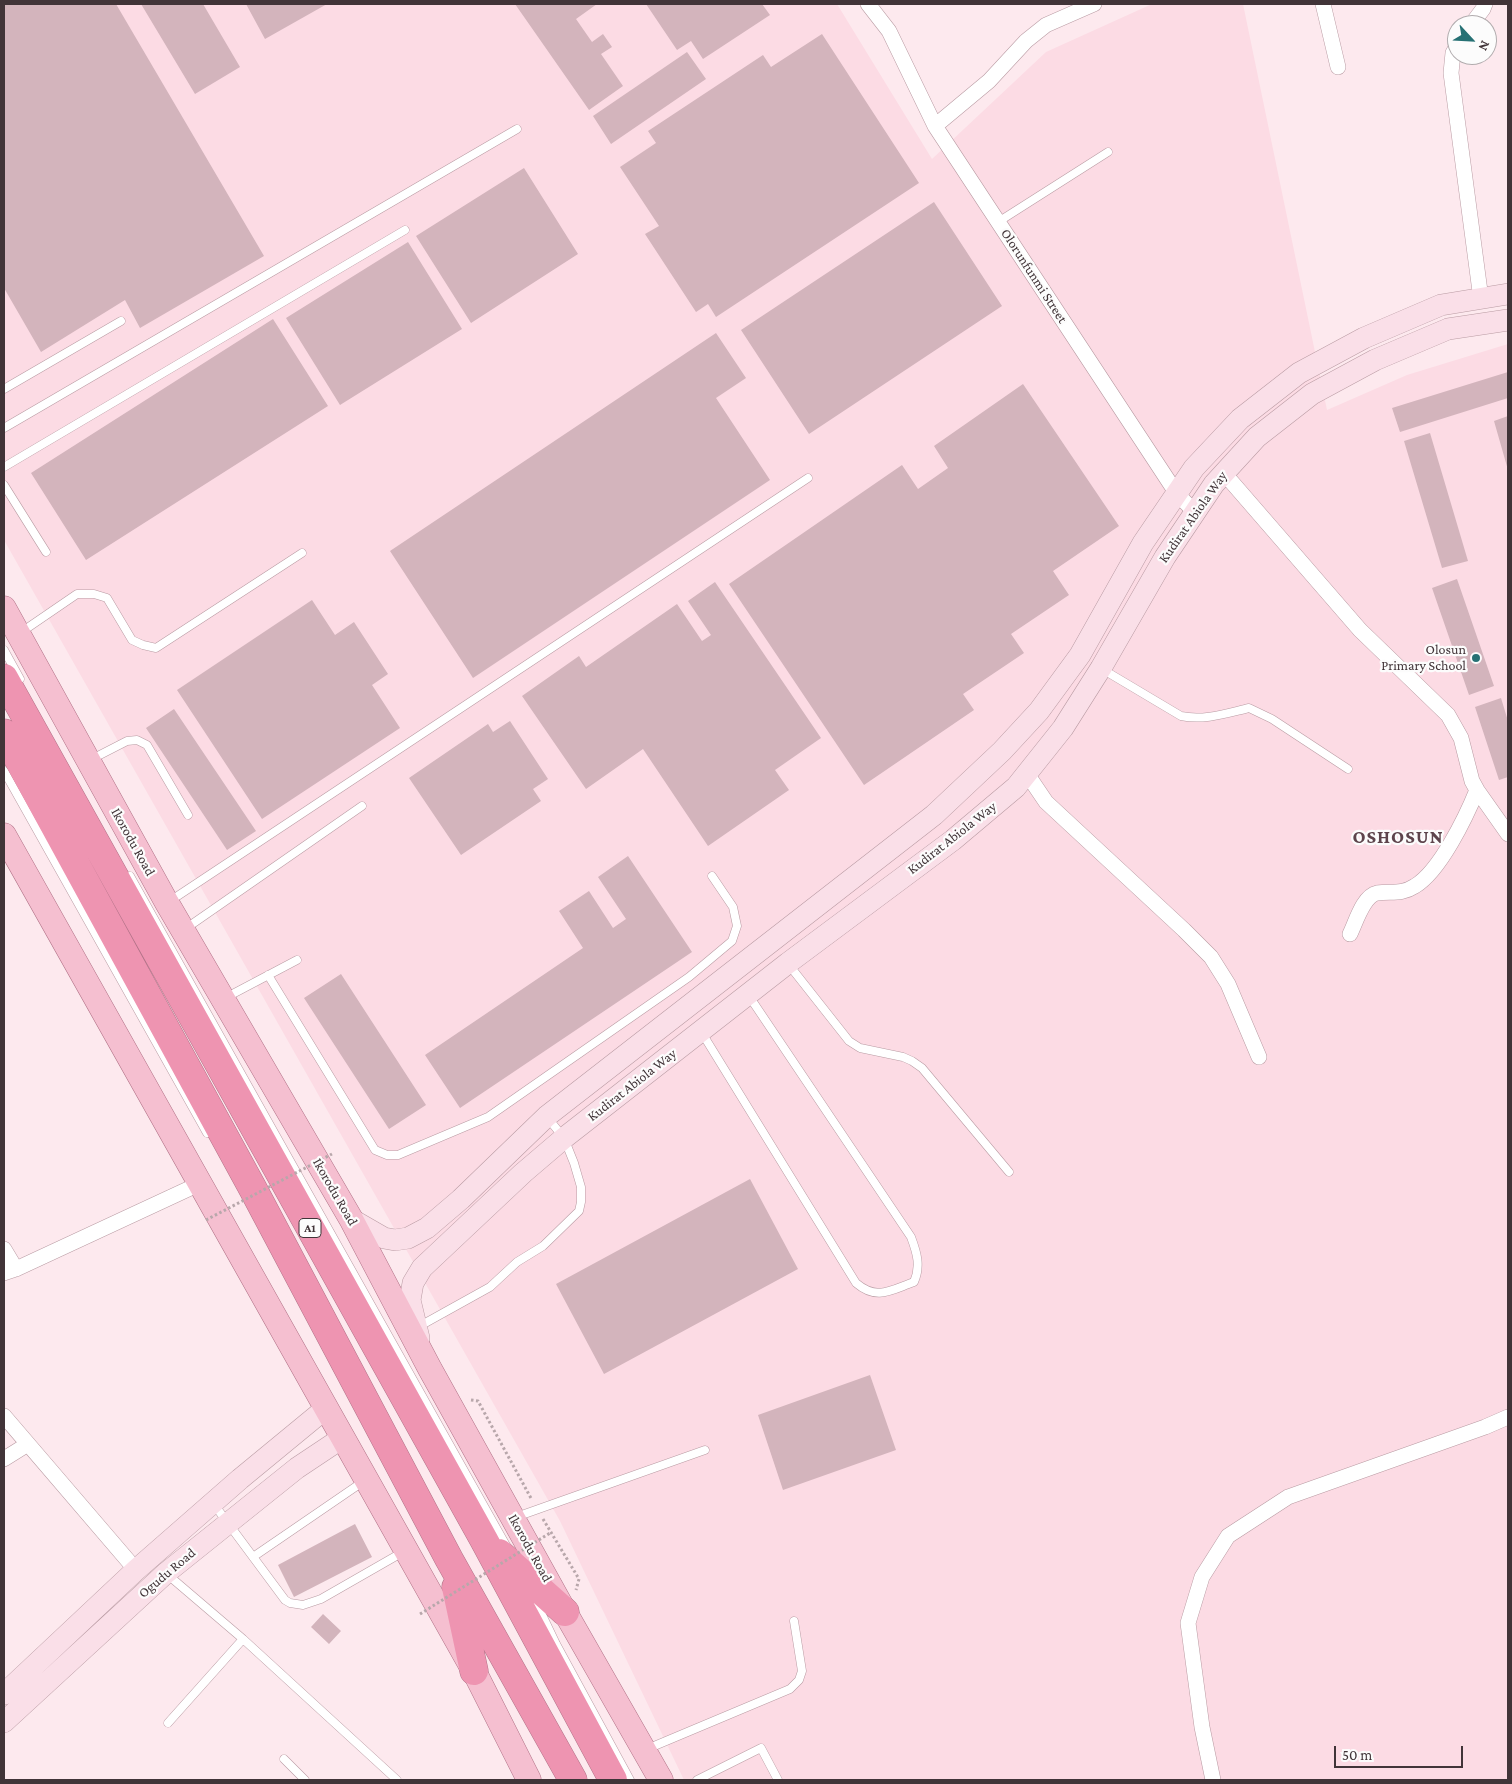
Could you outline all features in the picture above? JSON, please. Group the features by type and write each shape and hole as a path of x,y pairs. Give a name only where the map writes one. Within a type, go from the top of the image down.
{"highway":[{"name":"A1","path":"13,681 484,1540 613,1780"},
{"name":"A1","path":"4,733 253,1189 452,1580 573,1780"},
{"path":"484,1540 565,1612"},
{"path":"452,1580 474,1671"}],"main road":[{"name":"Kudirat Abiola Way","path":"351,1219 384,1238 395,1240 408,1238 427,1228 547,1116 934,815 1002,751 1039,711 1080,656 1144,544 1194,468 1240,419 1299,373 1364,338 1441,305 1508,294"},
{"name":"Kudirat Abiola Way","path":"430,1369 416,1328 410,1300 413,1283 422,1268 522,1173 564,1138 788,963 953,840 1016,787 1063,728 1194,512 1223,472 1256,437 1312,394 1375,360 1448,329 1508,320"},
{"name":"Ikorodu Road","path":"4,608 11,642 89,761 167,903 351,1219 430,1369 661,1780"},
{"path":"7,847 199,1184 404,1551 474,1671 529,1780"},
{"name":"Ogudu Road","path":"4,1694 136,1570 213,1502 325,1409"},
{"name":"Ogudu Road","path":"4,1722 166,1573 297,1468 342,1438"}],"street":[{"name":"Olorunfunmi Street","path":"868,4 889,31 935,126 1177,494 1194,512"},
{"path":"935,126 988,80 1026,41 1046,25 1094,4"},
{"path":"1323,4 1338,67"},
{"path":"1478,15 1485,4"},
{"path":"1452,65 1450,73 1481,299"},
{"path":"1223,472 1360,630 1448,715 1461,738 1472,781 1508,834"},
{"path":"1027,774 1046,802 1211,957 1228,984 1259,1057"},
{"path":"1350,934 1364,904 1371,896 1377,893 1397,893 1407,890 1416,886 1429,874 1469,810 1477,790"},
{"path":"4,1249 10,1271 199,1184"},
{"path":"4,1416 136,1570"},
{"path":"1213,1780 1202,1727 1188,1623 1202,1577 1228,1536 1288,1497 1485,1427 1508,1417"},
{"path":"4,1459 28,1444"}],"lane":[{"path":"4,428 517,129"},
{"path":"998,222 1108,152"},
{"path":"4,467 405,230"},
{"path":"4,389 121,322"},
{"path":"167,903 808,478"},
{"path":"4,486 46,552"},
{"path":"13,681 11,642 77,594 94,594 107,598 132,640 156,648 302,554"},
{"path":"1101,668 1181,716 1194,719 1249,708 1272,719 1348,769"},
{"path":"89,761 127,741 137,740 147,745 188,815"},
{"path":"4,771 213,1143"},
{"path":"183,930 362,806"},
{"path":"124,866 522,1574 556,1644 630,1780"},
{"path":"268,975 375,1150 386,1155 398,1155 488,1117 689,977 732,941 737,926 733,907 712,876"},
{"path":"224,999 296,960"},
{"path":"788,963 850,1041 860,1048 903,1057 922,1068 1009,1172"},
{"path":"701,1031 856,1283 864,1290 879,1294 914,1282 918,1272 918,1256 912,1237 748,995"},
{"path":"416,1328 490,1287 517,1262 544,1246 578,1211 581,1202 581,1187 574,1163 564,1138 547,1116"},
{"path":"513,1518 705,1450"},
{"path":"252,1558 365,1480"},
{"path":"213,1502 284,1600 290,1603 303,1604 321,1599 404,1551"},
{"path":"166,1573 243,1639 397,1780"},
{"path":"452,1580 472,1623"},
{"path":"644,1751 790,1689 799,1680 802,1672 794,1621"},
{"path":"168,1722 243,1639"},
{"path":"698,1780 762,1748 778,1780"},
{"path":"284,1759 305,1780"},
{"path":"713,1772 718,1780"}],"path":[{"path":"206,1220 332,1154"},
{"path":"478,1401 532,1500"},
{"path":"541,1517 579,1579"},
{"path":"420,1614 550,1533"}],"shaded area":[{"path":"4,4 837,4 932,159 1046,52 1152,4 1243,4 1327,410 1407,375 1508,344 1508,1780 684,1780 560,1521 4,540"}],"building":[{"path":"4,4 116,4 264,256 140,328 125,300 41,352 4,288"},
{"path":"141,4 203,4 240,67 195,94"},
{"path":"246,4 327,4 265,39"},
{"path":"515,4 597,4 576,19 592,42 603,34 612,47 601,54 623,86 589,110"},
{"path":"646,4 762,4 770,15 703,59 691,41 677,50"},
{"path":"822,34 919,183 716,317 708,304 696,312 645,234 659,226 620,167 656,143 648,131 763,55 771,67"},
{"path":"687,52 706,79 611,144 593,116"},
{"path":"524,168 578,254 471,323 416,236"},
{"path":"934,202 1002,306 809,434 741,330"},
{"path":"408,242 462,329 340,405 286,318"},
{"path":"273,319 328,406 86,560 31,473"},
{"path":"716,333 746,378 716,398 770,480 473,678 390,551"},
{"path":"1508,372 1508,398 1400,432 1392,408"},
{"path":"1023,384 1119,526 1053,571 1069,595 1011,634 1024,653 963,694 974,710 864,785 729,584 902,465 918,489 948,468 934,446"},
{"path":"1508,416 1508,470 1494,421"},
{"path":"1430,433 1468,561 1442,568 1404,441"},
{"path":"1457,579 1494,686 1469,695 1432,588"},
{"path":"715,582 821,738 775,770 789,790 708,846 643,749 586,789 522,696 579,656 586,667 677,604 702,641 711,635 688,601"},
{"path":"312,600 335,635 354,622 388,674 372,685 400,728 262,819 177,690"},
{"path":"1501,698 1508,721 1508,777 1499,780 1475,707"},
{"path":"174,709 256,831 227,850 146,728"},
{"path":"510,721 548,779 533,789 541,801 461,855 409,778 488,724 493,732"},
{"path":"628,856 692,952 460,1108 425,1055 583,948 559,911 589,891 613,928 626,919 598,877"},
{"path":"341,974 426,1105 389,1129 304,998"},
{"path":"750,1179 798,1269 604,1374 556,1284"},
{"path":"870,1375 896,1450 783,1490 758,1415"},
{"path":"355,1524 372,1557 294,1597 278,1565"},
{"path":"323,1614 341,1631 329,1644 311,1627"}],"place":[{"name":"Olosun Primary School","path":"1476,658"}],"district":[{"name":"OSHOSUN","path":"1398,837"}]}
